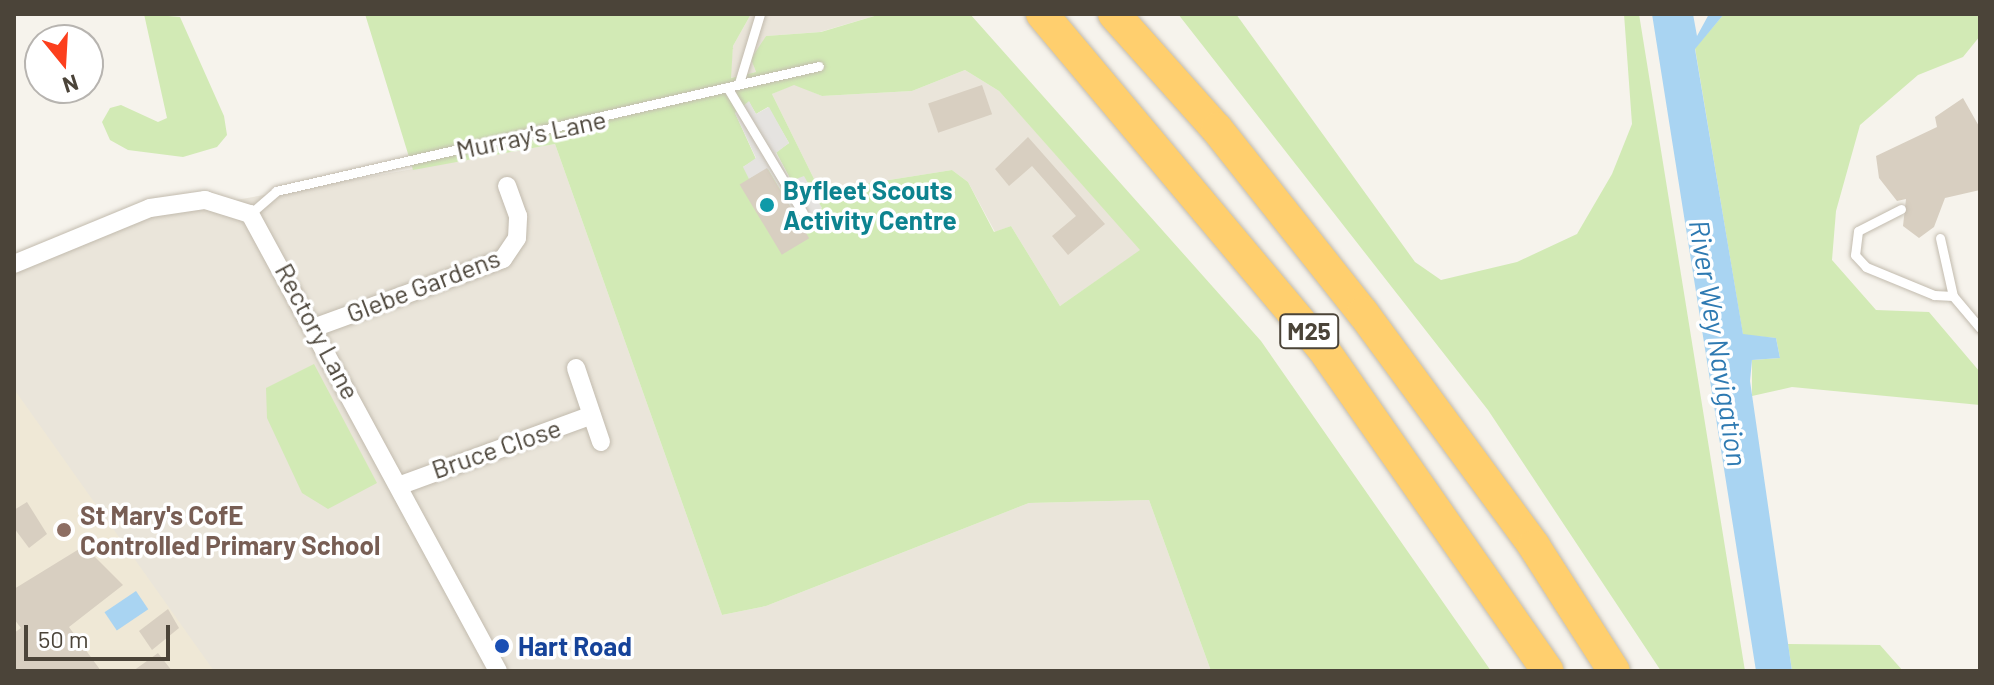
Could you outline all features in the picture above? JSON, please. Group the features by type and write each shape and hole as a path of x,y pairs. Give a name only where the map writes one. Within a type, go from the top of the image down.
{"highway":[{"name":"M25","path":"1042,14 1321,346 1548,671"},
{"name":"M25","path":"1114,14 1217,129 1363,313 1534,546 1614,671"}],"street":[{"name":"Glebe Gardens","path":"316,327 503,259 517,238 518,216 507,186"},
{"path":"14,264 150,208 205,200 250,214"},
{"name":"Rectory Lane","path":"250,214 316,327 498,671"},
{"name":"Bruce Close","path":"576,368 601,442"},
{"name":"Bruce Close","path":"401,485 592,415"}],"lane":[{"path":"739,83 760,14"},
{"name":"Murray's Lane","path":"250,214 276,191 819,66"},
{"path":"727,87 803,213"},
{"path":"1901,209 1858,231 1855,255 1866,267 1934,295 1953,296"},
{"path":"1940,238 1953,296 1980,328"}],"shaded area":[{"path":"751,14 881,14 820,32 766,36 753,64 756,72 730,78 733,46"},
{"path":"965,70 999,91 1141,250 1060,306 1011,226 995,232 968,182 952,170 820,191 772,94 794,84 822,96 912,91"},
{"path":"749,101 756,114 769,107 789,143 776,153 791,181 804,176 822,208 805,217 806,233 768,169 749,179 743,167 756,158 735,113"},
{"path":"555,144 722,615 766,606 1029,503 1149,500 1211,671 14,671 14,264 105,223"},
{"name":"St Mary's CofE Controlled Primary School","path":"14,389 214,671 14,671"}],"green space":[{"path":"144,14 180,17 224,116 227,135 217,147 183,157 128,150 110,140 102,122 110,108 121,105 158,122 167,118"},
{"path":"365,14 751,14 733,46 731,78 756,72 751,59 766,36 821,32 881,14 970,14 1261,341 1491,671 1211,671 1149,500 1029,503 766,606 722,615 555,144 413,170","holes":["965,70 999,91 1140,250 1060,306 1011,226 994,232 968,182 952,170 820,191 772,94 794,85 822,96 912,91","749,102 756,114 768,107 789,143 776,152 792,182 822,208 805,217 806,232 768,168 743,167 756,159 735,113"]},
{"path":"1178,14 1236,14 1415,262 1441,280 1517,262 1577,234 1612,174 1632,124 1624,14 1639,14 1745,671 1661,671 1488,410"},
{"path":"1724,14 1980,14 1980,36 1963,57 1918,75 1860,125 1836,211 1832,260 1876,310 1929,312 1980,372 1980,405 1792,387 1752,396 1752,360 1780,358 1776,338 1743,335 1695,48"},
{"path":"314,364 377,483 328,509 302,493 267,418 266,388"},
{"path":"1788,644 1880,645 1903,671 1792,671"}],"water":[{"name":"River Wey Navigation","path":"1652,14 1693,14 1697,36 1709,14 1724,14 1695,49 1743,334 1776,338 1780,358 1752,360 1750,381 1792,671 1756,671"},
{"path":"136,591 148,609 117,630 104,612"}],"building":[{"path":"982,85 992,114 938,133 928,104"},
{"path":"1963,98 1980,128 1980,190 1945,198 1934,227 1919,238 1903,226 1906,199 1897,201 1879,178 1876,156 1937,127 1935,117"},
{"path":"1028,137 1105,224 1068,255 1052,236 1076,216 1032,166 1009,186 995,169"},
{"name":"Byfleet Scouts Activity Centre","path":"767,168 809,238 782,255 740,184"},
{"path":"27,502 47,534 29,548 14,528 14,510"},
{"path":"84,546 123,585 69,627 101,671 14,671 14,633 21,628 14,619 14,589"},
{"path":"168,609 179,628 152,650 139,631"},
{"path":"158,653 172,671 133,671"}],"place":[{"name":"Byfleet Scouts Activity Centre","path":"767,205"},
{"name":"St Mary's CofE Controlled Primary School","path":"64,530"},
{"name":"Hart Road","path":"502,646"}]}
